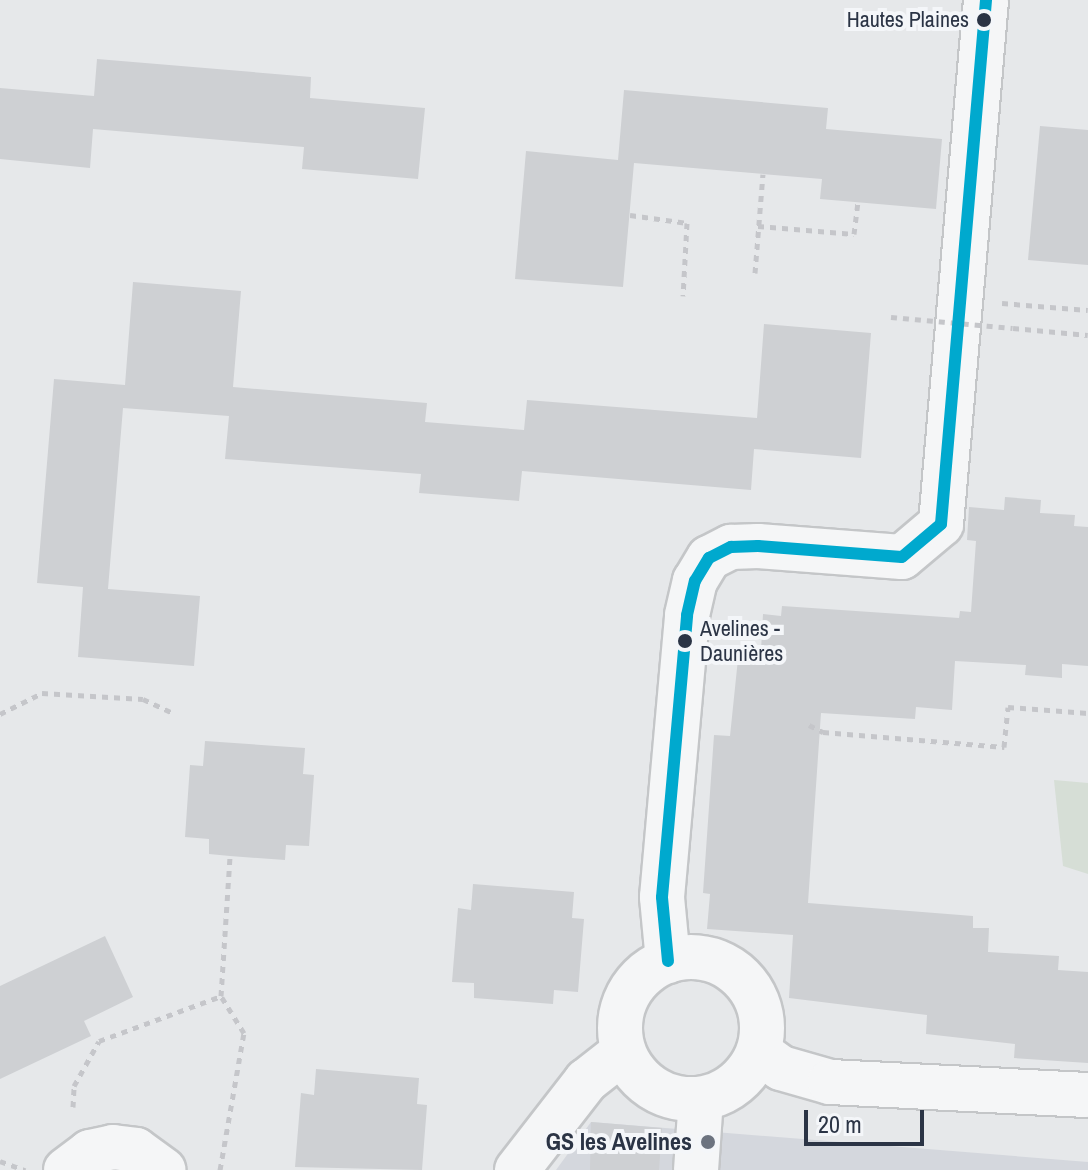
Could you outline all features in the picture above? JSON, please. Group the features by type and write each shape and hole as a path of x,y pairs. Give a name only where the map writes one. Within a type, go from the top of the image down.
{"street":[{"path":"668,961 662,897 687,615 709,558 731,547 902,557 941,524 986,0"},
{"path":"668,961 713,961 749,986 759,1006 759,1052 736,1083 701,1099 654,1089 623,1052 619,1030 627,998 648,971 668,961"},
{"path":"517,1170 586,1081 623,1052"},
{"path":"759,1052 781,1068 830,1082 1088,1095"},
{"path":"696,1170 701,1099"},
{"path":"66,1170 90,1152 113,1147 136,1150 164,1170"}],"path":[{"path":"755,273 763,174"},
{"path":"758,226 854,234 858,203"},
{"path":"630,215 687,223 683,296"},
{"path":"1002,288 1001,303 1088,310"},
{"path":"891,317 1088,335"},
{"path":"0,714 42,693 143,699 173,713"},
{"path":"809,725 823,732 1004,747 1008,707 1088,713"},
{"path":"220,1170 244,1033 221,996 230,856"},
{"path":"73,1107 74,1086 99,1041 221,996"},
{"path":"0,1161 26,1170"}],"shaded area":[{"path":"1054,780 1088,783 1088,874 1063,866"},
{"name":"GS les Avelines","path":"591,1122 1088,1162 1088,1170 556,1170"}],"building":[{"path":"97,59 311,77 310,98 425,108 418,179 302,169 304,147 93,129 90,168 0,159 0,88 94,96"},
{"path":"624,90 828,108 826,129 942,139 936,209 820,199 822,179 634,163 623,287 515,279 526,151 618,160"},
{"path":"1040,126 1088,130 1088,265 1028,260"},
{"path":"133,282 241,291 233,387 427,403 425,422 524,430 527,400 757,418 764,324 871,333 861,458 754,449 751,490 522,471 519,501 419,493 421,474 225,459 229,416 123,408 108,589 200,596 194,666 78,657 83,587 37,583 54,379 125,385"},
{"path":"1005,497 1041,500 1040,513 1075,515 1074,526 1088,527 1088,666 1062,664 1062,678 1025,675 1026,665 955,661 952,710 916,707 915,719 821,713 808,903 973,916 973,928 989,928 988,952 1059,956 1058,970 1088,972 1088,1063 1014,1058 1015,1044 926,1034 927,1015 789,998 793,935 707,929 710,894 703,893 714,735 730,736 739,649 761,650 763,614 781,616 782,606 959,618 960,611 971,612 976,541 967,540 969,507 1004,510"},
{"path":"205,741 305,748 303,774 314,775 309,846 286,845 285,860 209,854 209,839 185,837 190,765 203,766"},
{"path":"473,884 574,892 572,918 584,919 578,992 554,990 553,1004 474,998 474,983 452,982 458,908 471,910"},
{"path":"105,936 133,997 84,1021 91,1036 0,1079 0,986"},
{"path":"316,1069 419,1078 417,1104 427,1105 422,1170 295,1167 301,1093 314,1095"},
{"path":"591,1122 662,1128 659,1170 590,1170"}],"transit line":[{"path":"668,961 662,897 687,615 695,581 709,558 731,547 758,546 902,557 941,524 986,0"}],"place":[{"name":"Hautes Plaines","path":"984,20"},
{"name":"Avelines - Daunières","path":"685,641"},
{"name":"GS les Avelines","path":"708,1142"}]}
